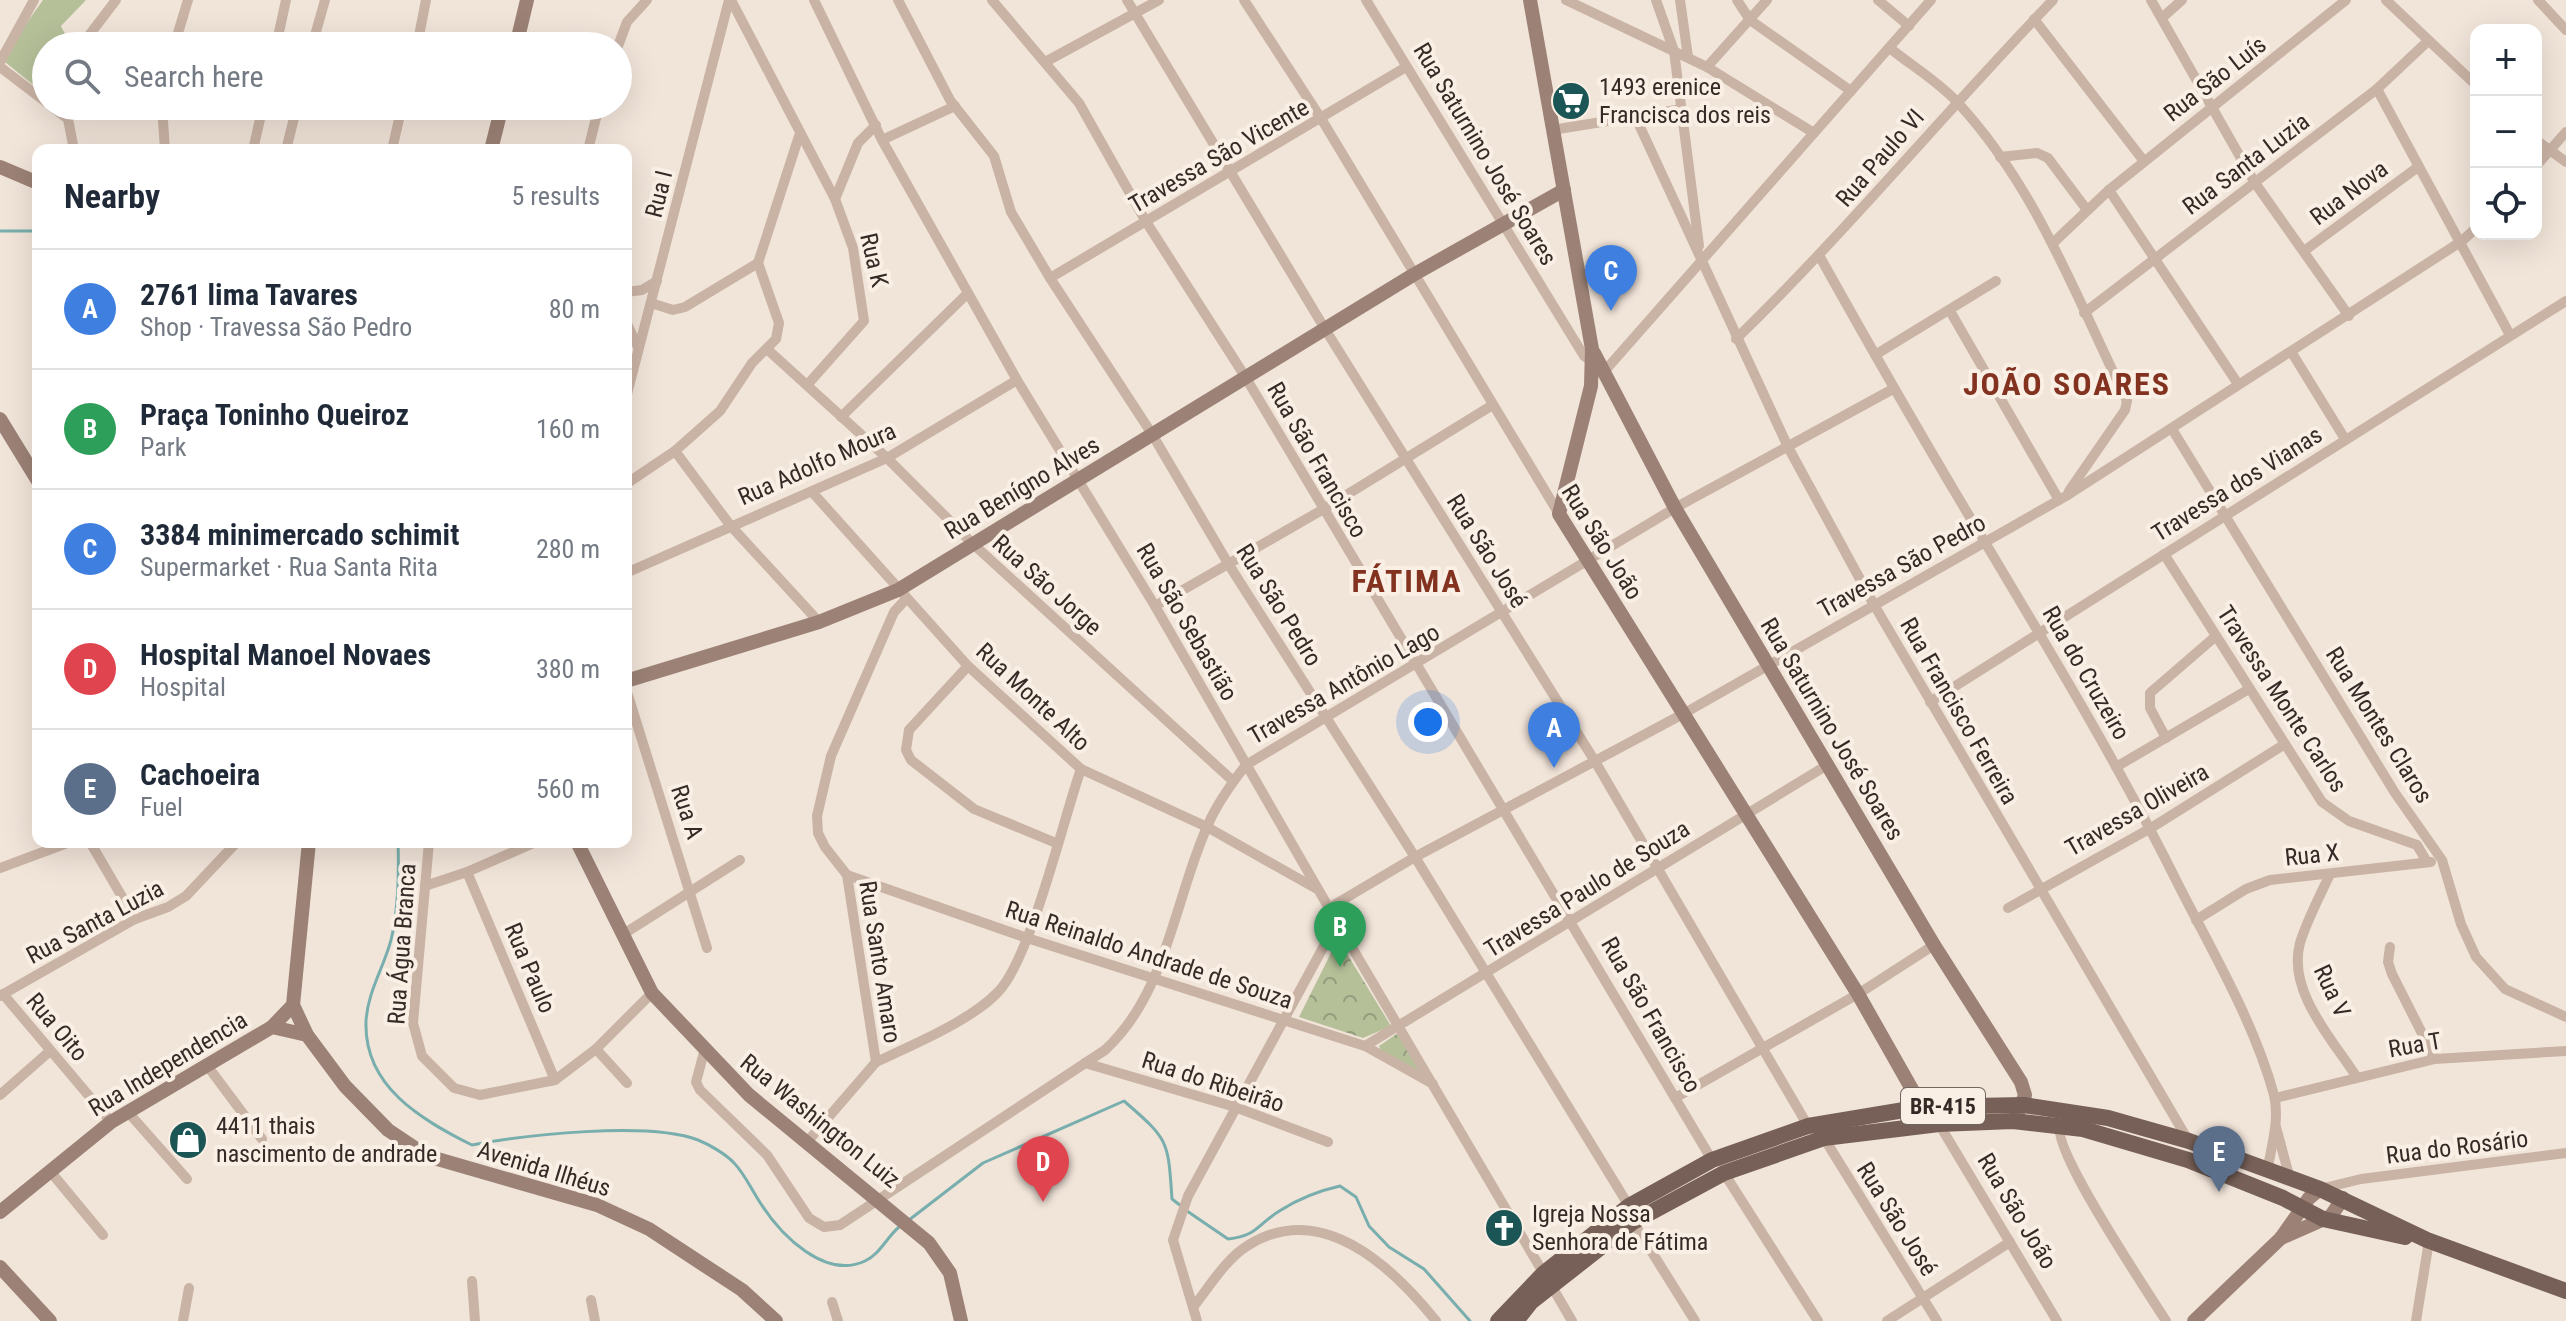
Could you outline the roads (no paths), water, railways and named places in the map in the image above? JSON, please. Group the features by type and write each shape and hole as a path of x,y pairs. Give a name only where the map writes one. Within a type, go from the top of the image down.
{"main road":[{"path":"519,32 527,0"},
{"path":"1530,0 1597,362 1559,514"},
{"path":"492,144 498,120"},
{"path":"0,167 32,180"},
{"name":"Rua Benígno Alves","path":"632,679 902,594 972,543 1079,481 1413,275 1564,190"},
{"name":"Rua Saturnino José Soares","path":"1597,362 1675,508 1934,945 2021,1082 2024,1105"},
{"path":"0,419 32,471"},
{"name":"Rua São João","path":"1559,514 1858,994 1922,1107"},
{"path":"288,1009 308,848"},
{"name":"Rua Washington Luiz","path":"580,848 652,993 704,1052 749,1095 878,1198 937,1252 954,1285 961,1321"},
{"name":"Rua Independencia","path":"0,1212 111,1122 272,1027 288,1009"},
{"name":"Avenida Ilhéus","path":"288,1009 345,1086 388,1130 427,1156 597,1205 649,1229 742,1290 776,1321"},
{"path":"272,1027 307,1035"},
{"path":"2013,1121 2024,1105"},
{"name":"BR-415","path":"1498,1321 1631,1214 1718,1166 1808,1126 1922,1107 2024,1105 2072,1111 2189,1141 2343,1198 2428,1241 2566,1290"},
{"name":"BR-415","path":"1718,1166 1824,1138 1939,1124 2013,1121 2083,1129 2188,1160 2283,1198 2323,1219 2428,1241"},
{"path":"2194,1321 2281,1238 2320,1189"},
{"path":"2281,1238 2334,1213 2343,1198"},
{"path":"0,1267 50,1321"},
{"name":"BR-415","path":"1516,1321 1548,1279"}],"street":[{"path":"32,90 0,64 34,0"},
{"path":"91,32 116,0"},
{"path":"178,32 188,0"},
{"path":"279,32 286,0"},
{"path":"316,32 325,0"},
{"path":"420,32 426,0"},
{"path":"623,32 627,22 647,0"},
{"name":"Rua K","path":"730,0 799,136 835,199 853,248 865,315 859,327 808,384"},
{"name":"Rua I","path":"632,369 730,0"},
{"name":"Rua São Sebastião","path":"814,0 882,140 1017,380 1155,606 1399,1028"},
{"name":"Rua São Pedro","path":"898,0 955,106 994,156 1011,212 1050,278 1152,434 1229,565 1415,857 1695,1321"},
{"name":"Rua São Francisco","path":"992,0 1047,61 1079,103 1145,220 1246,378 1322,510 1572,920 1675,1098 1818,1321"},
{"name":"Rua São José","path":"1127,0 1325,329 1596,763 1808,1126"},
{"path":"1047,61 1159,0"},
{"name":"Rua São João","path":"1244,0 1322,120 1491,406 1559,514"},
{"name":"Rua Saturnino José Soares","path":"1366,0 1501,225 1597,362"},
{"path":"1566,0 1707,67 1814,133"},
{"path":"1656,0 1674,51 1702,260"},
{"path":"1680,0 1688,57"},
{"path":"1737,0 1750,20 1851,91"},
{"path":"1707,67 1767,0"},
{"path":"1878,0 1909,26"},
{"path":"1597,362 1702,260 1931,0"},
{"name":"Rua Paulo VI","path":"1736,339 1820,257 1957,102 2053,0"},
{"path":"2151,0 2255,183 2349,316"},
{"path":"2163,17 2182,0"},
{"name":"Rua São Luís","path":"2053,243 2143,160 2213,108 2346,0"},
{"path":"2386,0 2470,80"},
{"path":"2538,0 2566,30"},
{"path":"2034,19 2143,160"},
{"name":"Rua Santa Luzia","path":"2084,313 2377,89 2428,41"},
{"path":"1891,49 1957,102 2000,157 2053,243 2127,405 2062,498 1950,311"},
{"name":"Travessa São Vicente","path":"1050,278 1145,220 1231,175 1406,67"},
{"path":"2377,89 2462,241 2510,335"},
{"path":"882,140 955,106"},
{"path":"1552,130 1682,109"},
{"name":"Rua Francisco Ferreira","path":"1635,116 1788,447 1930,702 2189,1141"},
{"path":"68,120 73,144"},
{"path":"163,120 165,144"},
{"path":"254,144 260,120"},
{"path":"288,144 294,120"},
{"path":"393,144 399,120"},
{"path":"590,144 596,120"},
{"path":"835,199 858,143 876,125"},
{"path":"2542,160 2566,132"},
{"path":"632,480 675,451 720,411 752,363 768,350 780,331 758,263 799,136"},
{"path":"2542,146 2566,162"},
{"path":"2000,157 2037,153 2048,158 2087,210"},
{"name":"Rua Nova","path":"2304,251 2418,167"},
{"path":"2109,190 2238,384"},
{"name":"Travessa São Pedro","path":"1329,908 1415,857 1596,763 2062,498 2238,384 2292,353 2470,234"},
{"name":"Rua do Cruzeiro","path":"1820,257 1893,389 2042,633 2151,828 2250,1030 2275,1098 2276,1127 2290,1179"},
{"path":"651,303 673,310 685,307 758,263"},
{"path":"632,291 642,290 657,281"},
{"path":"1875,355 1996,281"},
{"path":"841,417 968,293"},
{"name":"Travessa dos Vianas","path":"1930,702 2566,301"},
{"path":"632,335 637,345"},
{"name":"Rua São Jorge","path":"768,350 887,458 972,543 1233,781"},
{"path":"2292,353 2345,439"},
{"name":"Rua Adolfo Moura","path":"632,570 887,458 1017,380"},
{"name":"Travessa Antônio Lago","path":"878,1198 1085,1063 1126,1030 1155,978 1207,827 1233,781 1246,765 1588,563 1675,508 1893,389"},
{"path":"1155,606 1322,510 1491,406"},
{"name":"Rua Montes Claros","path":"2172,429 2395,793 2442,860 2461,924 2488,974 2505,989 2566,1017"},
{"path":"675,451 730,525 819,622"},
{"name":"Rua Monte Alto","path":"813,493 968,666 1081,769 1207,827 1317,889"},
{"name":"Travessa Monte Carlos","path":"2164,554 2322,802 2334,813 2417,845 2427,862"},
{"name":"Rua Santo Amaro","path":"807,1142 876,1062 847,875 818,833 820,793 851,707 902,594"},
{"path":"2166,738 2150,708 2150,693 2216,636"},
{"path":"968,666 909,730 906,741 911,760 974,809 1056,843"},
{"path":"2116,767 2249,689"},
{"name":"Rua A","path":"632,708 707,948"},
{"name":"Travessa Oliveira","path":"2008,908 2151,828 2285,744"},
{"name":"Travessa Paulo de Souza","path":"1365,1046 1829,764"},
{"path":"876,1062 983,1006 1007,982 1027,938 1081,769"},
{"path":"0,868 54,848"},
{"path":"94,848 135,919"},
{"name":"Rua Santa Luzia","path":"2,995 135,919 168,907 186,896 231,848"},
{"name":"Rua Água Branca","path":"428,848 413,1023 422,1056 454,1088 480,1095 555,1080 596,1049 652,993"},
{"path":"425,886 522,848"},
{"path":"622,935 740,860"},
{"name":"Rua X","path":"2196,920 2246,889 2270,880 2442,860"},
{"name":"Rua Paulo","path":"467,872 555,1080"},
{"name":"Rua V","path":"2330,874 2301,941 2297,966 2309,1001 2356,1076"},
{"name":"Rua Reinaldo Andrade de Souza","path":"847,875 1027,938 1365,1046 1433,1084"},
{"path":"1197,1321 1176,1256 1175,1230 1188,1196 1337,922"},
{"path":"1675,1098 1858,994 1934,945"},
{"path":"2390,947 2388,962 2392,974 2435,1059"},
{"name":"Rua Oito","path":"2,995 111,1122"},
{"path":"1399,1028 1572,1321"},
{"path":"596,1049 627,1083"},
{"path":"0,1095 50,1051"},
{"name":"Rua T","path":"2275,1098 2435,1059 2566,1051"},
{"path":"704,1052 697,1086 767,1155 809,1218 824,1227 840,1225 878,1198"},
{"name":"Rua do Ribeirão","path":"1085,1063 1235,1107 1328,1142"},
{"path":"206,1064 262,1139"},
{"path":"127,1111 187,1179"},
{"path":"2072,1111 2059,1126 2058,1138 2166,1321"},
{"name":"Rua São João","path":"1939,1124 2057,1321"},
{"name":"Rua do Cruzeiro","path":"2267,1172 2276,1127"},
{"name":"Rua São José","path":"1824,1138 1937,1321"},
{"name":"Rua do Rosário","path":"2320,1189 2353,1181 2566,1153"},
{"path":"50,1171 103,1235"},
{"path":"2343,1198 2353,1181"},
{"path":"1194,1306 1245,1247 1282,1230 1309,1228 1328,1233 1376,1259 1408,1286 1436,1321"},
{"path":"2416,1321 2428,1241"},
{"path":"1887,1321 2010,1242"},
{"path":"472,1281 475,1321"},
{"path":"183,1321 189,1288"},
{"path":"591,1300 595,1321"},
{"path":"832,1302 838,1321"}],"waterway":[{"path":"0,231 32,231"},
{"path":"398,848 398,891 393,929 369,1001 366,1022 368,1045 375,1065 385,1083 416,1112 472,1145 554,1134 618,1131 676,1134 698,1140 734,1163 770,1216 792,1241 820,1259 835,1264 850,1265 865,1261 899,1227"},
{"path":"909,1220 983,1163 1124,1101 1150,1124 1163,1142 1169,1164 1172,1199 1181,1206"},
{"path":"1187,1211 1228,1239 1252,1232 1295,1202 1340,1186 1356,1197 1369,1226 1389,1247 1424,1269 1470,1321"}],"place":[{"name":"1493 erenice Francisca dos reis","path":"1571,101"},
{"name":"3384 minimercado schimit","path":"1611,311"},
{"name":"2761 lima Tavares","path":"1554,768"},
{"name":"Praça Toninho Queiroz","path":"1340,967"},
{"name":"4411 thais nascimento de andrade","path":"188,1140"},
{"name":"Cachoeira","path":"2219,1192"},
{"name":"Hospital Manoel Novaes","path":"1043,1202"},
{"name":"Igreja Nossa Senhora de Fátima","path":"1504,1228"}],"district":[{"name":"JOÃO SOARES","path":"2067,384"},
{"name":"FÁTIMA","path":"1407,581"}]}
